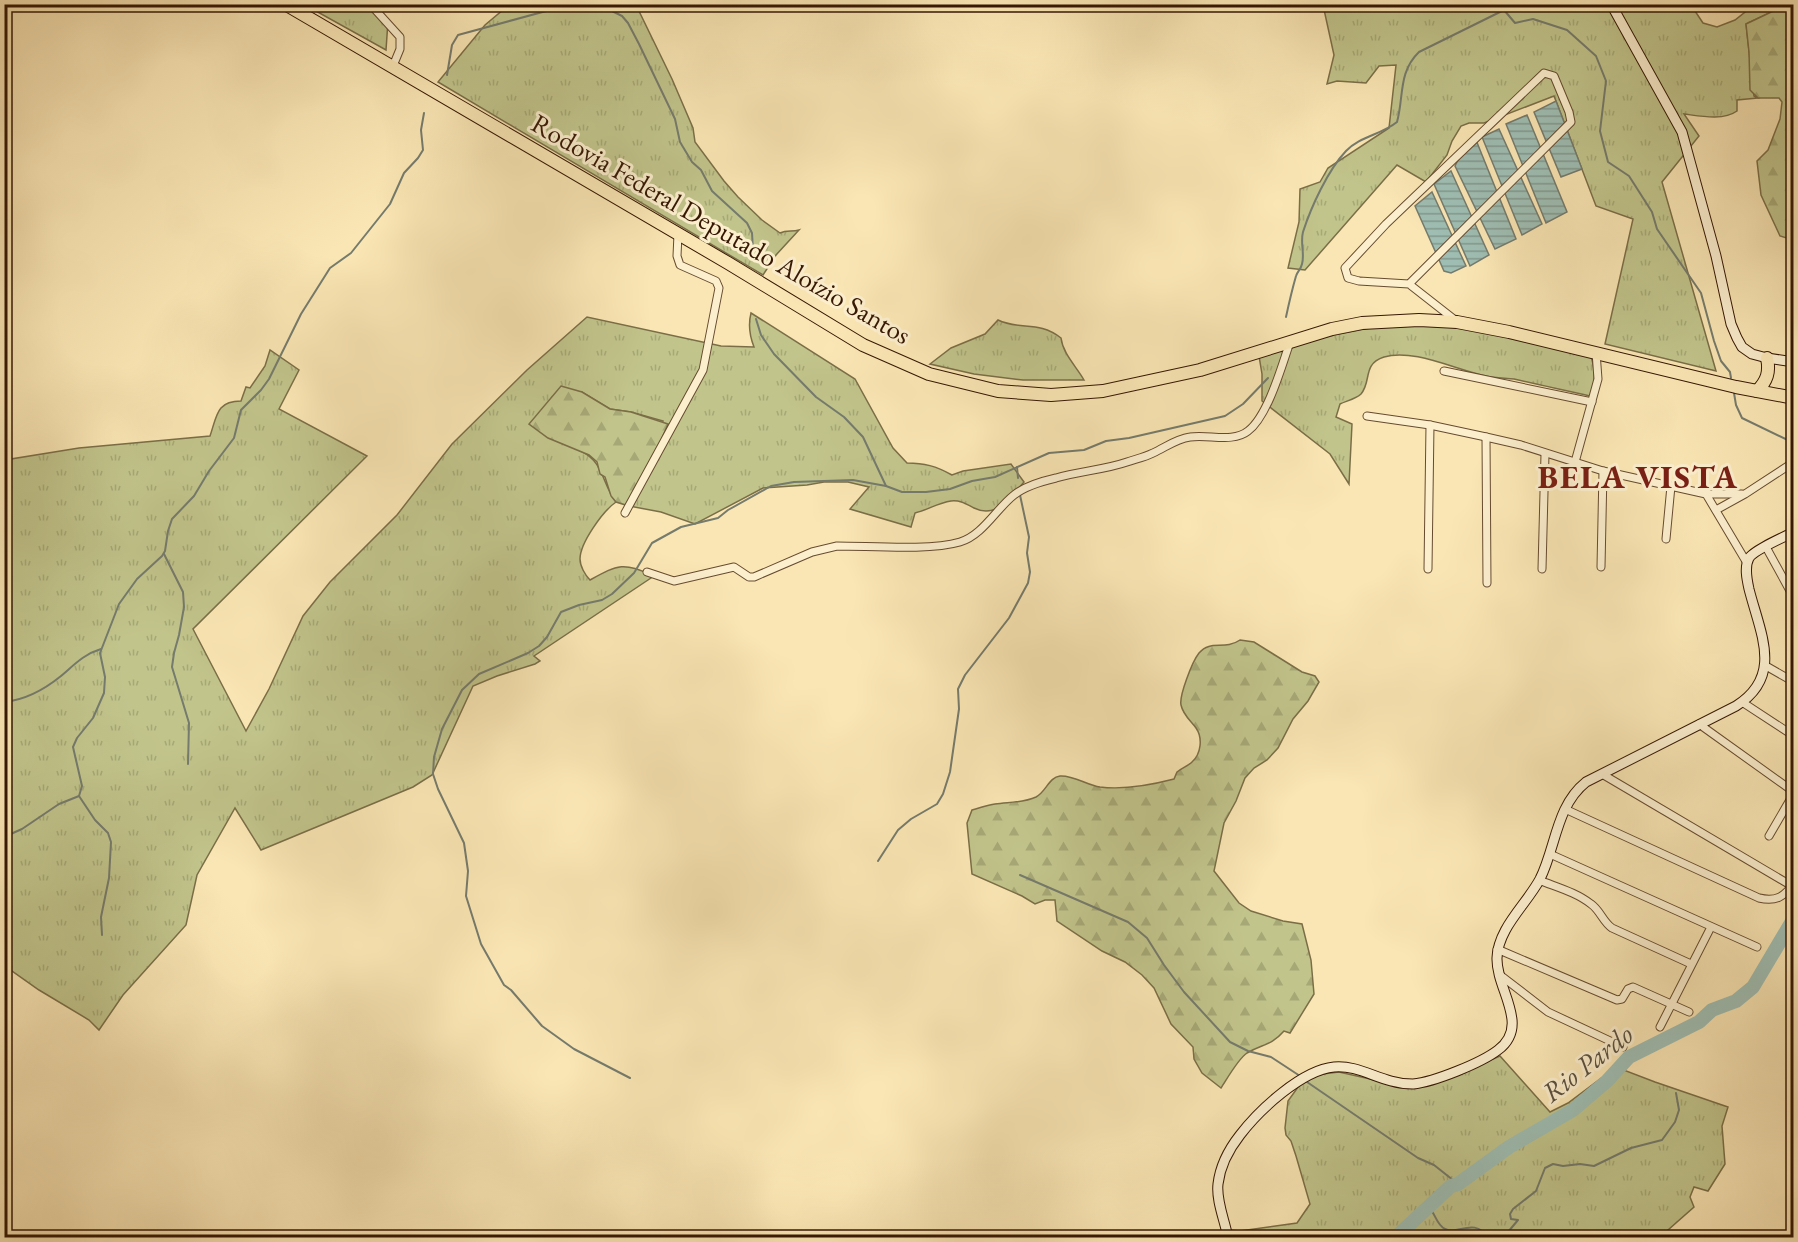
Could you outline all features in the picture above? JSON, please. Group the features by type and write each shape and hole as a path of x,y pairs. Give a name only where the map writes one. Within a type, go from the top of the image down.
{"highway":[{"name":"Rodovia Federal Deputado Aloízio Santos","path":"285,4 863,345 929,374 998,392 1050,395 1103,391 1200,370 1332,329 1390,320 1457,322 1794,398"},
{"path":"1756,391 1766,380 1767,358"}],"street":[{"path":"370,4 400,37 400,49 393,66"},
{"path":"1611,4 1682,132 1716,256 1731,324 1737,338 1742,346 1752,354 1794,362"},
{"path":"1409,284 1570,122 1569,112 1554,76 1544,73 1386,224 1346,268 1348,278 1359,281 1409,284 1457,322"},
{"path":"625,513 698,381 708,353 719,288 716,281 680,265 677,256 678,234"},
{"path":"647,572 674,581 734,567 749,577 754,577 824,548 919,546 961,542 978,532 1010,498 1024,489 1056,478 1120,464 1191,436 1245,434 1262,412 1279,375 1290,342"},
{"path":"1575,462 1598,379 1596,352"},
{"path":"1443,371 1592,402"},
{"path":"1367,416 1430,425 1521,445 1603,471 1706,494 1745,494"},
{"path":"1428,569 1430,425"},
{"path":"1486,437 1487,583"},
{"path":"1542,569 1545,454"},
{"path":"1716,510 1794,462"},
{"path":"1601,567 1603,471"},
{"path":"1666,539 1671,486"},
{"path":"1228,1238 1218,1187 1221,1169 1240,1135 1257,1116 1298,1081 1324,1068 1346,1067 1389,1080 1412,1084 1434,1079 1492,1054 1508,1039 1513,1021 1498,974 1497,948 1507,927 1539,880 1571,797 1578,788 1602,774 1742,702 1756,688 1766,666 1765,648 1748,583 1747,563 1706,494"},
{"path":"1747,563 1752,555 1792,536"},
{"path":"1766,547 1794,598"},
{"path":"1766,666 1794,682"},
{"path":"1742,702 1794,736"},
{"path":"1699,724 1794,793 1769,836"},
{"path":"1565,809 1759,898 1777,900 1784,896 1793,884 1602,774"},
{"path":"1550,854 1757,947"},
{"path":"1539,880 1571,892 1591,904 1606,924 1612,928 1691,964"},
{"path":"1660,1027 1712,927"},
{"path":"1497,948 1617,1000 1623,998 1628,989 1633,987 1689,1012"},
{"path":"1498,974 1548,1012 1623,1047"}],"green space":[{"path":"510,4 636,5 672,79 693,128 695,142 724,181 762,220 780,233 799,230 776,255 763,275 438,82 485,25"},
{"path":"305,5 372,5 388,21 386,50"},
{"path":"1323,5 1691,5 1703,23 1717,27 1735,20 1754,5 1786,5 1746,24 1754,96 1758,98 1737,100 1737,111 1725,116 1684,114 1699,136 1662,182 1716,371 1605,344 1633,219 1596,206 1554,96 1484,123 1469,123 1461,126 1447,155 1426,182 1397,165 1305,270 1288,268 1299,222 1300,189 1320,182 1328,168 1389,128 1396,65 1379,66 1366,83 1337,81 1327,84 1334,55"},
{"path":"1786,5 1794,5 1793,240 1780,236 1761,195 1757,161 1768,150 1780,119 1782,102 1779,98 1758,98 1750,90 1746,24"},
{"path":"751,313 855,379 893,448 907,463 930,466 952,475 963,471 1011,464 1024,482 1009,500 996,509 982,511 961,502 946,502 915,513 911,527 850,509 869,487 848,482 763,488 695,524 661,512 629,506 663,421 610,409 582,392 581,451 594,461 616,502 588,536 581,552 582,567 590,580 621,567 635,568 654,576 534,656 540,661 473,686 432,775 413,787 261,850 235,808 197,875 186,925 123,995 99,1030 89,1020 39,990 5,966 5,460 79,448 210,436 219,411 227,404 241,401 246,387 250,388 265,366 270,350 299,370 279,409 367,456 193,629 246,731 269,689 303,616 330,582 397,515 452,444 527,370 587,317 721,346 754,347 750,331"},
{"path":"998,320 1014,325 1045,329 1061,338 1067,355 1084,380 1023,380 974,374 930,364 951,348 985,334"},
{"path":"1400,322 1480,330 1591,356 1594,376 1590,396 1514,379 1486,376 1421,357 1395,355 1384,357 1377,360 1370,368 1361,394 1340,404 1336,417 1352,424 1349,484 1330,454 1262,401 1262,374 1258,350"},
{"path":"561,386 582,392 610,409 631,412 668,424 641,487 629,506 616,502 611,496 597,462 589,455 548,438 529,424"},
{"path":"1240,640 1254,642 1302,672 1315,676 1319,682 1308,701 1293,719 1278,748 1245,778 1224,823 1214,871 1239,903 1251,911 1302,924 1311,960 1314,994 1290,1033 1284,1031 1271,1042 1247,1053 1236,1064 1221,1088 1202,1073 1194,1059 1193,1047 1171,1024 1154,988 1125,962 1102,951 1057,921 1055,900 1045,900 1035,904 972,874 967,823 972,810 992,804 1031,799 1039,795 1053,779 1060,776 1109,788 1137,786 1174,779 1177,772 1195,759 1200,746 1200,736 1185,715 1181,705 1184,687 1193,664 1204,649 1229,645"},
{"path":"1500,1056 1550,1112 1568,1103 1616,1067 1728,1107 1722,1126 1725,1164 1708,1191 1694,1187 1690,1197 1694,1207 1660,1237 1229,1238 1230,1230 1240,1231 1297,1223 1310,1204 1285,1128 1288,1101 1306,1076 1339,1072 1406,1087 1439,1082"}],"water":[{"path":"1556,101 1582,169 1561,177 1534,112"},
{"path":"1527,115 1567,212 1546,223 1506,124"},
{"path":"1499,129 1542,224 1522,235 1482,137"},
{"path":"1476,140 1516,239 1495,249 1455,166 1466,145"},
{"path":"1451,171 1489,255 1470,266 1434,184"},
{"path":"1432,192 1466,266 1451,273 1444,271 1415,206"}],"waterway":[{"path":"447,75 452,45 458,35 572,4"},
{"path":"598,4 622,16 628,23 675,119 680,142 692,162 701,170 712,191 747,223 752,233 753,250"},
{"path":"1503,4 1504,10 1515,23 1533,19 1567,30 1596,56 1606,81 1600,131 1608,162 1629,176 1652,212 1657,229 1701,293 1721,361 1730,372 1731,378"},
{"path":"1286,317 1296,276 1303,260 1303,232 1321,189 1339,159 1358,142 1397,122 1405,76 1412,60 1419,52 1504,10"},
{"path":"102,935 101,917 109,878 111,842 108,833 95,820 79,796 82,786 73,747 77,738 93,718 104,693 105,677 100,653 119,604 137,579 162,556 172,519 194,496 209,471 234,438 241,410 269,379 301,314 330,268 351,253 390,204 404,173 423,150 421,130 424,113"},
{"path":"756,319 761,335 774,354 816,397 844,417 863,437 886,486"},
{"path":"630,1078 574,1049 542,1026 504,985 481,944 466,896 468,871 464,843 433,774 434,757 442,729 462,690 479,674 539,646 547,637 561,612 602,600 612,594 634,573 652,543 681,527 718,518 771,486 794,482 853,480 886,486 902,492 950,489 972,481 995,477 1049,453 1084,450 1106,441 1225,416 1243,404 1268,378"},
{"path":"1734,393 1742,418 1794,443"},
{"path":"1017,467 1018,478"},
{"path":"878,861 898,830 911,819 937,804 943,794 950,772 959,709 958,689 965,675 1009,618 1028,583 1029,537 1020,495"},
{"path":"164,554 183,592 184,607 172,667 189,723 188,764"},
{"path":"4,702 20,699 41,689 55,681 84,657 101,649"},
{"path":"4,837 22,829 59,804 79,796"},
{"path":"1020,875 1128,922 1147,938 1184,992 1230,1042 1248,1051 1271,1057 1300,1076"},
{"name":"Rio Pardo","path":"1395,1238 1451,1186 1458,1184 1509,1147 1573,1110 1607,1081 1629,1057 1699,1022 1712,1010 1736,1001 1753,987 1794,918"},
{"path":"1307,1082 1418,1158 1434,1165 1458,1184"},
{"path":"1503,1238 1518,1220 1511,1219 1510,1214 1536,1191 1545,1168 1553,1164 1594,1166 1631,1148 1662,1140 1675,1122 1679,1110 1676,1093"},
{"path":"1424,1209 1431,1210 1438,1223 1445,1229 1477,1228 1489,1238"}],"district":[{"name":"BELA VISTA","path":"1638,476"}]}
